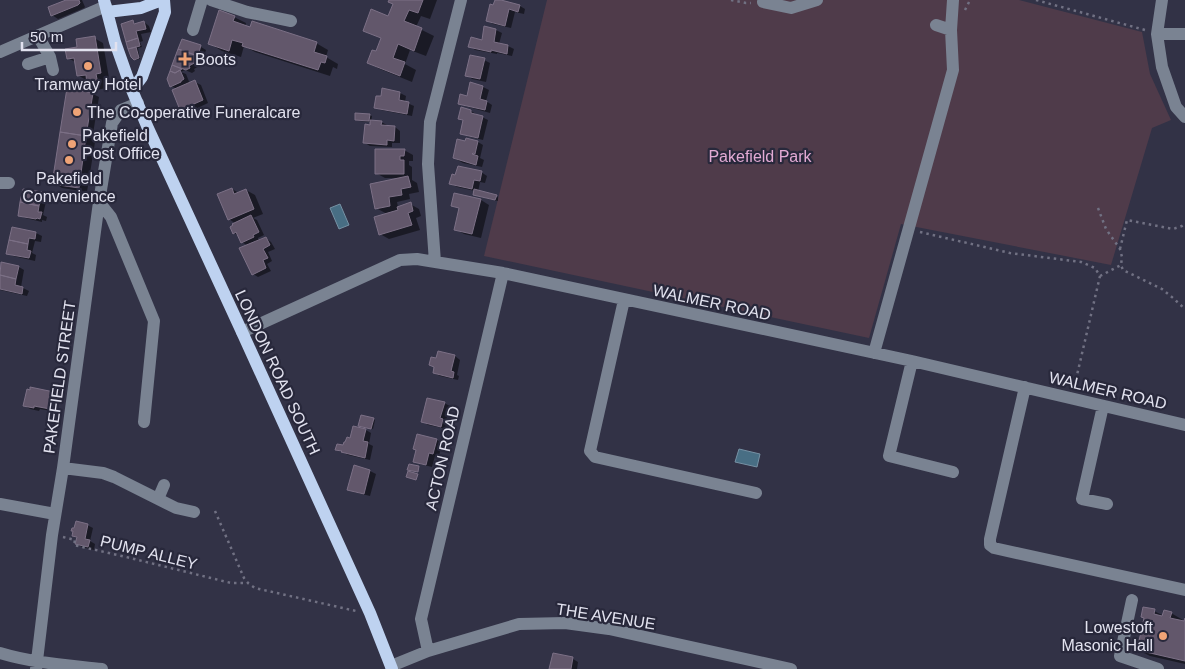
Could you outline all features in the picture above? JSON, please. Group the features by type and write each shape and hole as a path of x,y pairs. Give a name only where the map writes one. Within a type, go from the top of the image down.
{"main road":[{"path":"105,6 142,8 163,0 165,12 142,78 132,90"},
{"name":"LONDON ROAD SOUTH","path":"105,6 115,42 147,126 370,613 392,668"}],"street":[{"path":"193,30 202,0"},
{"path":"211,0 247,12 291,21"},
{"path":"436,262 428,164 430,122 461,0"},
{"path":"764,2 790,8 817,0"},
{"path":"874,353 953,70 951,30 953,0"},
{"path":"1162,0 1158,34 1162,67 1176,107 1185,117"},
{"path":"0,52 105,6"},
{"path":"936,25 951,30"},
{"path":"1158,34 1185,34"},
{"path":"38,36 50,57 53,70"},
{"path":"28,64 50,57"},
{"name":"PAKEFIELD STREET","path":"36,665 52,535 112,123 121,110 138,103"},
{"path":"99,202 111,217 154,321 144,422"},
{"name":"WALMER ROAD","path":"242,332 400,260 417,259 502,273 912,361 1185,425"},
{"name":"ACTON ROAD","path":"428,651 420,620 502,273"},
{"path":"624,300 590,451 595,457 756,493"},
{"path":"912,361 889,456 953,472"},
{"path":"1025,387 990,545 994,548 1185,590"},
{"path":"1102,406 1082,499 1107,504"},
{"path":"63,468 103,473 176,508 194,512"},
{"path":"158,499 164,485"},
{"path":"0,504 56,514"},
{"path":"1132,600 1120,656 1158,669"},
{"name":"THE AVENUE","path":"392,668 428,651 519,624 565,622 609,629 791,669"},
{"path":"0,653 36,665 102,669"}],"path":[{"path":"731,0 746,3"},
{"path":"1036,0 1158,34"},
{"path":"1098,208 1106,229 1120,249 1122,270 1162,289 1185,309"},
{"path":"1120,249 1126,220 1173,228 1185,224"},
{"path":"909,229 1010,253 1081,262 1095,268 1100,276 1072,398"},
{"path":"1100,276 1121,266"},
{"path":"216,511 244,578 255,588 370,613"},
{"name":"PUMP ALLEY","path":"52,535 75,540 74,545 230,583 248,583"}],"green space":[{"name":"Pakefield Park","path":"547,0 1019,0 1142,32 1150,74 1171,120 1152,128 1111,265 901,224 869,338 484,256"}],"water":[{"path":"340,204 349,225 339,229 330,208"},
{"path":"739,449 760,454 757,467 735,462"}],"building":[{"path":"66,0 79,0 80,3 51,16 48,7"},
{"path":"389,0 423,0 418,13 409,10 404,21 422,28 414,51 398,44 393,58 405,62 400,76 367,63 372,50 376,51 381,38 363,31 371,9 388,16 393,4 388,2"},
{"path":"495,0 520,5 518,12 509,9 505,26 486,21 490,4 493,5"},
{"path":"219,10 235,16 233,21 250,27 252,21 317,42 314,52 327,56 325,63 321,62 318,70 242,46 243,43 232,40 229,51 208,44"},
{"path":"133,20 134,24 144,21 146,29 136,31 138,38 126,42 121,24"},
{"path":"484,26 496,29 494,42 508,45 507,54 468,47 471,37 482,40"},
{"name":"Tramway Hotel","path":"95,36 101,73 96,74 98,84 87,85 86,75 77,76 74,58 67,59 65,49 77,47 76,39"},
{"path":"138,38 140,46 128,49 126,42"},
{"path":"182,39 201,45 198,56 178,49"},
{"path":"136,47 139,58 134,60 128,49"},
{"name":"Boots","path":"178,49 198,56 196,62 186,70 172,65"},
{"path":"470,55 485,58 480,79 465,76"},
{"path":"172,65 182,69 175,73 170,71"},
{"path":"180,70 184,79 170,87 167,79 170,71 175,73"},
{"path":"195,80 203,100 180,110 172,90"},
{"path":"470,82 483,86 480,99 487,101 485,110 458,104 460,94 467,96"},
{"name":"The Co-operative Funeralcare","path":"67,88 93,93 86,136 60,132"},
{"path":"382,88 400,92 399,100 409,102 407,114 374,108 376,96 381,96"},
{"path":"461,107 471,110 471,113 483,116 478,138 460,134 463,120 458,119"},
{"path":"355,113 370,114 369,121 355,120"},
{"path":"370,120 382,121 381,125 395,126 394,141 387,140 387,145 363,143 365,124 370,125"},
{"name":"Pakefield Convenience","path":"60,132 86,136 79,188 52,184"},
{"path":"466,138 478,141 475,154 472,154 478,156 476,165 453,158 457,139 465,141"},
{"path":"375,149 405,149 404,156 400,156 400,160 404,160 404,174 375,174"},
{"path":"458,166 482,171 480,181 474,180 472,189 449,184 452,174 455,175"},
{"path":"408,176 411,187 401,189 402,195 389,197 390,206 375,209 370,184"},
{"path":"232,188 234,194 246,189 254,209 228,220 217,194"},
{"path":"23,189 42,192 39,206 20,202"},
{"path":"474,189 497,195 495,200 473,195"},
{"path":"454,193 481,199 472,234 454,230 459,208 451,206"},
{"path":"20,202 39,206 38,212 42,212 40,219 18,216"},
{"path":"411,202 413,211 408,213 412,225 379,235 374,217 398,210 397,207"},
{"path":"251,215 259,232 253,235 254,237 241,243 236,232 233,234 230,227 232,224"},
{"path":"12,227 36,232 35,239 29,238 28,244 9,240"},
{"path":"266,237 270,245 263,249 268,258 263,260 266,268 252,275 239,248"},
{"path":"9,240 28,244 27,250 31,251 29,258 6,254"},
{"path":"1,262 19,266 16,279 0,275"},
{"path":"0,275 16,279 15,285 23,287 22,294 0,289"},
{"path":"438,351 455,355 451,371 454,372 453,378 433,373 434,367 429,365 431,357 436,358"},
{"path":"30,387 54,392 50,409 23,406 27,389 30,390"},
{"path":"427,398 445,402 440,418 443,419 441,427 421,422"},
{"path":"361,415 374,418 371,429 358,426"},
{"path":"353,426 366,429 363,441 368,442 365,458 335,450 337,444 343,445 347,437 350,438"},
{"path":"417,434 437,439 433,454 429,453 426,465 413,462 416,450 413,449"},
{"path":"409,464 419,466 418,472 407,470"},
{"path":"354,465 370,470 364,494 347,490"},
{"path":"408,471 418,474 416,480 406,477"},
{"path":"76,521 88,524 85,539 90,540 88,547 75,544 77,537 72,536 73,531 71,531"},
{"name":"Lowestoft Masonic Hall","path":"1143,607 1155,609 1154,614 1162,616 1164,610 1172,612 1170,618 1184,621 1185,618 1185,661 1137,650 1144,618 1141,617"},
{"path":"553,653 573,657 571,669 549,669"}],"place":[{"name":"Boots","path":"185,59"},
{"name":"Tramway Hotel","path":"88,66"},
{"name":"The Co-operative Funeralcare","path":"77,112"},
{"name":"Pakefield Post Office","path":"72,144"},
{"name":"Pakefield Convenience","path":"69,160"},
{"name":"Lowestoft Masonic Hall","path":"1163,636"}]}
